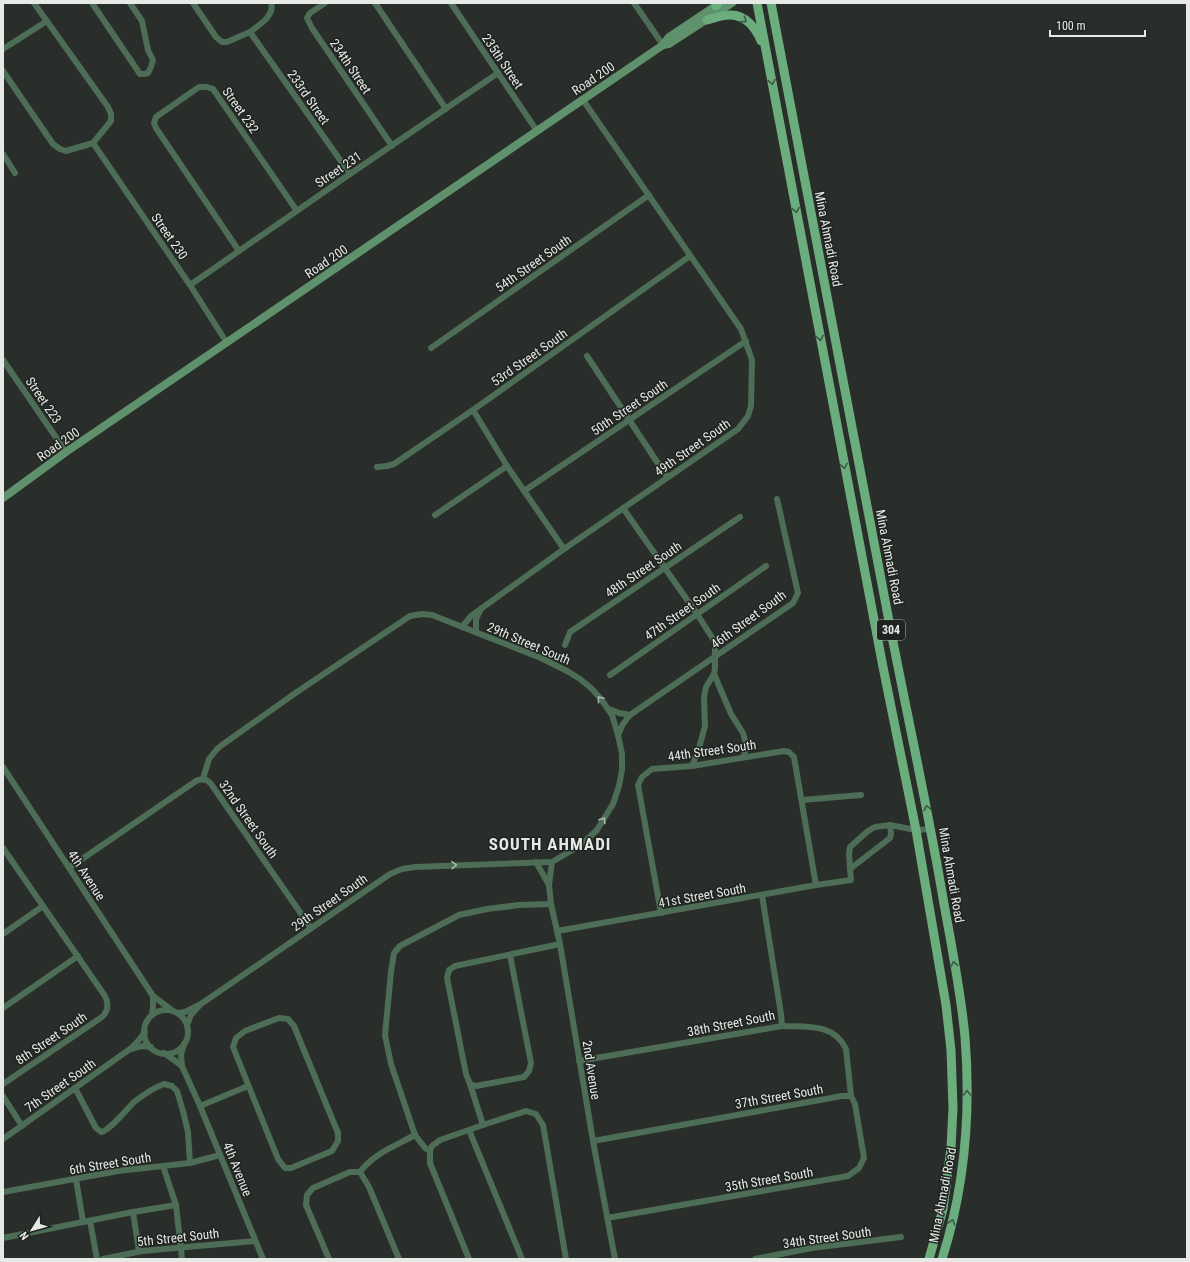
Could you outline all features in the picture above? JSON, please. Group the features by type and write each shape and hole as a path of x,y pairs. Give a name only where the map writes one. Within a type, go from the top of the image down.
{"main road":[{"name":"Road 200","path":"663,45 669,44 732,3"},
{"name":"Mina Ahmadi Road","path":"757,3 883,667 916,830 946,1005 952,1069 953,1108 950,1156 943,1209 929,1259"},
{"name":"Mina Ahmadi Road","path":"771,3 931,830 958,984 965,1035 968,1111 966,1144 954,1216 942,1259"},
{"name":"Road 200","path":"3,498 66,452 663,45 669,37 718,4"},
{"path":"707,20 729,15 737,16 747,21 754,27 758,35 769,66"}],"street":[{"path":"3,71 55,146 63,150 69,151 92,143 109,123 111,111 34,3"},
{"path":"92,3 140,74 144,74 148,73 153,60 148,50 142,21 130,3"},
{"path":"193,3 216,37 220,41 227,42 250,32 270,15 272,9 271,3"},
{"name":"234th Street","path":"325,3 310,13 307,18 312,28 392,146"},
{"path":"375,3 446,109"},
{"name":"235th Street","path":"451,3 537,131"},
{"path":"634,3 663,45"},
{"path":"3,49 47,21"},
{"name":"233rd Street","path":"250,32 350,174"},
{"name":"Street 231","path":"190,285 498,73"},
{"name":"Street 232","path":"239,251 156,128 154,123 156,117 199,88 207,87 213,89 296,211"},
{"name":"49th Street South","path":"462,627 471,616 564,549 738,429 748,416 751,406 752,360 741,330 583,100"},
{"name":"Street 230","path":"92,143 190,285 227,343"},
{"path":"3,154 15,173"},
{"name":"54th Street South","path":"431,348 649,195"},
{"name":"53rd Street South","path":"378,467 394,464 473,410 690,256"},
{"name":"50th Street South","path":"524,491 746,341"},
{"path":"587,356 667,477"},
{"name":"Street 223","path":"3,360 66,452"},
{"path":"473,410 507,466 564,549"},
{"path":"435,515 507,466"},
{"name":"46th Street South","path":"618,735 623,724 630,715 793,603 798,593 777,499"},
{"path":"623,508 713,639 716,646 714,674 731,714 743,733 746,744 744,757"},
{"name":"48th Street South","path":"565,645 570,632 740,517"},
{"name":"47th Street South","path":"610,675 766,566"},
{"path":"473,631 476,619 482,608"},
{"name":"29th Street South","path":"187,1025 191,1015 201,1004 390,874 402,869 414,867 552,862 581,845 597,830 613,804 622,770 622,754 618,735 609,709 591,688 580,679 541,658 432,615 422,614 410,616 300,690 217,749 208,763 203,779"},
{"path":"692,766 705,726 704,697 706,687 714,674"},
{"path":"609,709 630,715"},
{"name":"44th Street South","path":"661,913 638,785 642,777 652,769 692,766 784,751 790,752 794,757 816,885"},
{"name":"4th Avenue","path":"3,767 153,996 176,1012"},
{"name":"32nd Street South","path":"69,868 196,782 203,779 211,784 311,928"},
{"path":"802,800 861,795"},
{"path":"850,869 850,847 868,831 875,827 890,825 916,830 931,830"},
{"path":"850,869 890,838 890,825"},
{"path":"3,848 78,956 3,1008"},
{"path":"3,860 9,856"},
{"name":"2nd Avenue","path":"536,862 549,885"},
{"name":"2nd Avenue","path":"552,862 549,885 551,904 560,944 579,1061 615,1259"},
{"name":"41st Street South","path":"557,931 762,896 816,885 852,880 850,869"},
{"name":"38th Street South","path":"579,1061 782,1026 762,896"},
{"path":"430,1151 425,1148 415,1135 391,1064 384,1035 394,954 400,946 459,915 487,908 551,904"},
{"path":"3,934 43,906"},
{"path":"483,1125 466,1074 447,978 449,970 455,966 560,944"},
{"path":"470,1084 476,1086 524,1077 529,1071 531,1063 510,955"},
{"name":"8th Street South","path":"3,1084 102,1017 104,1014 107,1007 105,996 78,956"},
{"path":"152,1015 154,1006 153,996"},
{"name":"29th Street South","path":"176,1012 201,1004"},
{"path":"163,1053 174,1052 184,1044 188,1032 184,1019 176,1012 166,1010 159,1011 152,1015 145,1025 147,1042 156,1051 163,1053 182,1066"},
{"path":"279,1018 288,1019 294,1026 338,1133 338,1141 332,1151 291,1168 285,1168 278,1159 248,1086 233,1047 236,1038 244,1031 279,1018"},
{"path":"782,1026 822,1028 840,1038 846,1049 851,1096"},
{"name":"7th Street South","path":"3,1139 130,1049 145,1032"},
{"name":"4th Avenue","path":"184,1044 181,1055 182,1066 263,1259"},
{"name":"7th Street South","path":"130,1049 142,1046 151,1047"},
{"path":"75,1088 96,1128 101,1132 107,1130 141,1097 164,1084 172,1086 177,1091 187,1125 190,1163"},
{"path":"200,1106 248,1086"},
{"path":"3,1096 22,1126"},
{"name":"37th Street South","path":"593,1141 842,1096 851,1096"},
{"name":"35th Street South","path":"607,1218 848,1176 859,1168 864,1158 855,1104 851,1096"},
{"path":"469,1259 430,1163 430,1151 432,1146 440,1140 526,1111 536,1114 543,1125 566,1259"},
{"path":"469,1130 522,1259"},
{"path":"360,1172 366,1163 376,1156 415,1135"},
{"name":"6th Street South","path":"3,1192 118,1171 190,1163 220,1155"},
{"path":"163,1166 176,1205 182,1259"},
{"path":"329,1259 306,1205 306,1196 313,1188 350,1172 360,1172"},
{"path":"360,1172 370,1187 400,1259"},
{"path":"76,1179 83,1222"},
{"path":"3,1238 176,1205"},
{"path":"134,1212 139,1251"},
{"path":"90,1221 97,1259"},
{"name":"34th Street South","path":"755,1259 812,1248 901,1237"},
{"name":"5th Street South","path":"104,1259 131,1256 139,1251 255,1241"}],"district":[{"name":"SOUTH AHMADI","path":"550,844"}]}
